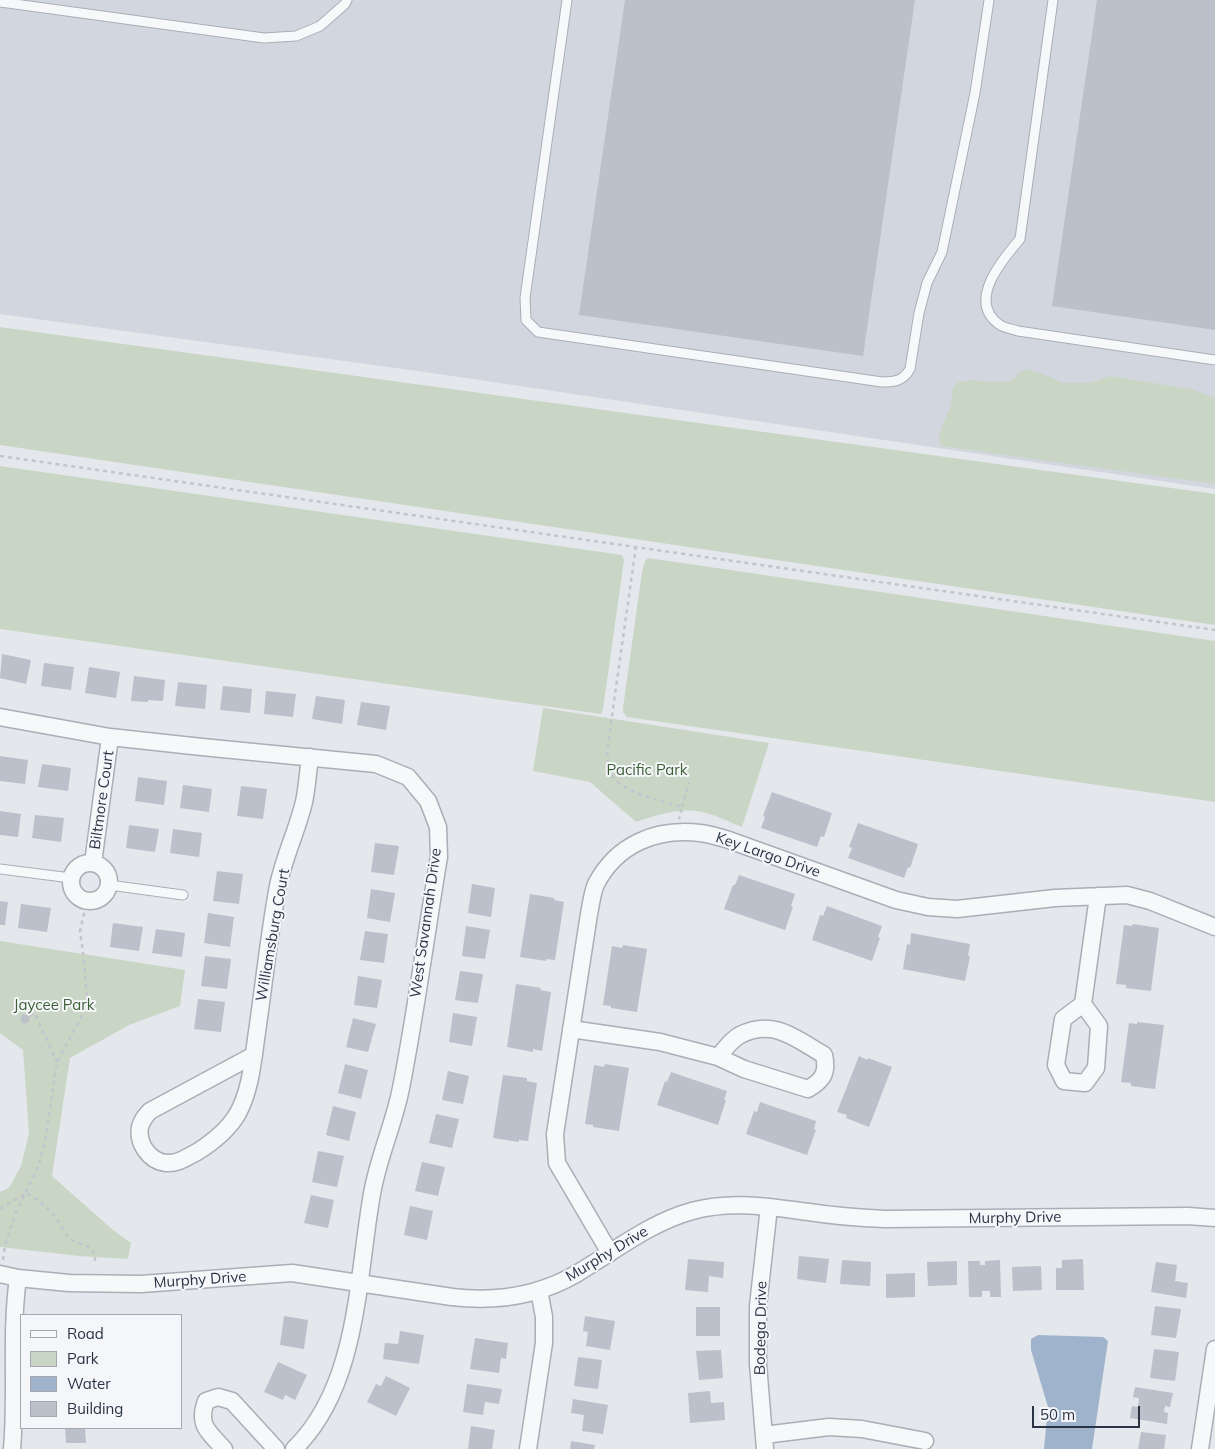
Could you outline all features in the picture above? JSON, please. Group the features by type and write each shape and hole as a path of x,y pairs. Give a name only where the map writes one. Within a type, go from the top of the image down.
{"street":[{"name":"West Savannah Drive","path":"0,717 110,737 376,764 408,777 428,801 438,827 439,857 401,1090 372,1192 346,1354 336,1386 324,1410 310,1431 294,1449"},
{"name":"Biltmore Court","path":"93,862 110,737"},
{"name":"Williamsburg Court","path":"254,1055 150,1111 140,1127 142,1145 147,1153 155,1159 164,1162 173,1163 182,1160 214,1142 238,1114 248,1089 254,1055 278,884 304,802 310,757"},
{"name":"Key Largo Drive","path":"610,1253 558,1163 555,1134 595,886 608,865 629,847 652,836 676,833 701,833 726,839 896,900 928,907 956,909 1055,898 1127,895 1150,901 1215,927"},
{"name":"Biltmore Court","path":"71,878 79,866 93,862 106,870 109,877 109,885"},
{"path":"71,878 71,886 74,893 87,901 101,897 109,885"},
{"path":"1083,1004 1098,896"},
{"path":"571,1029 660,1042 718,1057 744,1069 808,1090 821,1081 826,1066 824,1055 786,1032 763,1027 739,1035 718,1057"},
{"name":"Murphy Drive","path":"1,1269 18,1278 98,1284 141,1284 292,1273 471,1300 502,1298 539,1290 576,1274 664,1220 694,1210 725,1205 744,1204 854,1218 1188,1216 1215,1218"},
{"name":"Bodega Drive","path":"765,1442 758,1364 758,1306 769,1207"},
{"path":"12,1449 14,1420 14,1307 18,1278"},
{"path":"528,1449 544,1343 544,1317 539,1290"},
{"path":"1200,1449 1215,1349"},
{"path":"224,1449 203,1426 203,1410 206,1401 218,1397 232,1401 276,1449"},
{"path":"765,1442 830,1428 854,1428 925,1441"}],"lane":[{"path":"0,2 264,38 296,36 320,26 347,0"},
{"path":"567,0 525,298 526,320 538,332 882,382 893,382 900,380 910,369 927,283 942,252 975,93 989,0"},
{"path":"1053,0 1020,239 1001,261 988,285 986,305 991,316 1001,326 1018,331 1215,360"},
{"path":"0,869 71,878"},
{"path":"109,885 183,895"}],"path":[{"path":"0,456 1215,630"},
{"path":"636,546 607,760 613,779 626,788 644,796 682,807"},
{"path":"676,833 689,782"},
{"path":"1,1269 5,1245 16,1212 38,1167 45,1142 58,1062 81,1018 87,997 80,931 87,901"},
{"path":"30,1016 34,1013 36,1016 58,1062"},
{"path":"0,1209 26,1193"},
{"path":"26,1193 51,1211 67,1236 73,1241 91,1248 95,1254 96,1261"}],"shaded area":[{"path":"0,0 1215,0 1215,489 425,372 0,314"}],"green space":[{"path":"0,327 1215,494 1215,625 0,445"},
{"path":"1025,369 1063,383 1090,383 1110,376 1190,389 1215,398 1215,484 941,446 940,431 949,412 953,387 957,383 968,380 1010,381"},
{"path":"0,466 622,555 624,560 601,714 0,629"},
{"path":"648,558 1215,641 1215,802 627,717 623,712 623,708 642,572 645,561"},
{"name":"Pacific Park","path":"543,708 769,743 742,827 702,812 685,810 668,812 636,822 590,782 533,771"},
{"name":"Jaycee Park","path":"0,941 185,970 180,1006 129,1025 70,1058 52,1176 113,1230 131,1243 128,1259 79,1256 0,1247 0,1192 9,1188 21,1166 29,1134 23,1050 0,1033"}],"water":[{"path":"1038,1335 1103,1337 1108,1341 1092,1449 1044,1449 1048,1407 1031,1350 1031,1339"}],"building":[{"path":"625,0 915,0 863,356 579,315"},
{"path":"1097,0 1215,0 1215,330 1052,306"},
{"path":"2,654 31,660 26,684 0,678"},
{"path":"44,663 74,667 71,690 41,686"},
{"path":"89,667 120,672 116,698 85,693"},
{"path":"134,676 165,680 163,701 131,701"},
{"path":"178,682 207,685 205,709 175,706"},
{"path":"223,686 252,689 250,713 220,710"},
{"path":"266,691 296,694 293,717 264,714"},
{"path":"316,696 345,700 342,724 312,719"},
{"path":"361,702 390,706 386,730 357,725"},
{"path":"0,756 28,760 25,784 0,781"},
{"path":"42,764 71,768 68,791 38,787"},
{"path":"138,777 167,781 164,805 135,801"},
{"path":"183,785 212,789 209,812 180,808"},
{"path":"241,786 267,789 263,819 237,816"},
{"path":"772,792 832,813 824,837 821,836 817,847 761,828 765,817 763,816"},
{"path":"0,811 21,814 18,837 0,835"},
{"path":"35,815 64,818 61,842 32,838"},
{"path":"858,823 918,844 910,868 908,867 904,878 848,858 852,848 849,847"},
{"path":"129,825 159,829 155,852 126,848"},
{"path":"173,829 202,833 199,857 170,853"},
{"path":"375,843 399,846 394,875 371,872"},
{"path":"217,871 243,874 239,904 213,901"},
{"path":"739,875 795,894 791,906 793,907 785,930 724,909"},
{"path":"472,884 495,888 491,917 468,913"},
{"path":"371,889 395,893 390,922 367,918"},
{"path":"530,894 554,898 554,900 564,902 555,960 546,959 546,961 520,957"},
{"path":"0,901 8,902 5,925 0,925"},
{"path":"21,904 51,908 47,932 18,928"},
{"path":"827,906 882,926 872,961 812,940 820,915 823,916"},
{"path":"208,913 234,917 230,947 204,943"},
{"path":"113,923 143,927 139,951 110,947"},
{"path":"1133,924 1159,928 1151,991 1126,988 1126,985 1116,984 1124,925 1132,926"},
{"path":"466,926 490,930 485,959 462,956"},
{"path":"156,929 185,933 182,957 152,953"},
{"path":"365,931 388,934 384,963 360,960"},
{"path":"911,933 970,944 968,956 970,956 965,981 903,969 907,944 910,945"},
{"path":"623,945 647,949 637,1012 603,1005 612,946 622,948"},
{"path":"205,956 231,959 227,989 201,986"},
{"path":"460,971 483,974 478,1003 455,1000"},
{"path":"358,976 382,980 377,1008 354,1005"},
{"path":"516,984 541,988 540,990 551,992 542,1051 533,1049 533,1052 507,1047"},
{"path":"198,999 225,1002 221,1032 194,1029"},
{"path":"453,1013 477,1017 472,1046 449,1042"},
{"path":"25,1015 29,1019 25,1023 21,1019"},
{"path":"353,1018 376,1024 368,1052 346,1047"},
{"path":"1137,1022 1164,1025 1155,1089 1131,1086 1131,1083 1121,1082 1129,1023 1137,1024"},
{"path":"859,1056 892,1067 869,1127 846,1118 847,1115 837,1112"},
{"path":"345,1064 368,1070 361,1099 338,1093"},
{"path":"605,1064 629,1068 619,1131 585,1124 594,1065 604,1067"},
{"path":"448,1071 469,1076 463,1104 442,1100"},
{"path":"671,1072 727,1091 718,1125 657,1105 665,1081 667,1082"},
{"path":"503,1075 527,1078 527,1081 537,1083 528,1141 519,1140 519,1142 493,1138"},
{"path":"760,1102 816,1121 814,1129 816,1130 807,1155 746,1134 754,1111 757,1112"},
{"path":"333,1106 356,1112 349,1141 326,1135"},
{"path":"436,1114 459,1119 452,1148 429,1143"},
{"path":"318,1151 344,1156 337,1187 312,1182"},
{"path":"422,1162 445,1167 438,1196 415,1191"},
{"path":"311,1195 334,1200 328,1228 304,1223"},
{"path":"410,1206 433,1211 427,1240 404,1235"},
{"path":"799,1256 829,1259 826,1283 797,1279"},
{"path":"688,1259 724,1262 723,1278 709,1276 708,1292 685,1290"},
{"path":"1083,1259 1084,1290 1056,1290 1056,1268 1062,1268 1062,1260"},
{"path":"842,1260 871,1262 870,1286 840,1284"},
{"path":"1000,1260 1001,1297 990,1297 990,1291 982,1291 982,1297 969,1297 968,1261 980,1261 980,1265 985,1265 985,1261"},
{"path":"957,1261 957,1285 928,1286 927,1262"},
{"path":"1156,1262 1177,1265 1175,1281 1188,1283 1186,1298 1151,1292"},
{"path":"1041,1266 1042,1290 1013,1291 1012,1267"},
{"path":"915,1273 915,1297 886,1298 886,1274"},
{"path":"1155,1306 1181,1309 1176,1338 1151,1335"},
{"path":"696,1307 720,1307 720,1336 696,1336"},
{"path":"284,1316 308,1320 304,1349 280,1345"},
{"path":"585,1316 615,1321 610,1350 586,1346 588,1332 583,1331"},
{"path":"400,1331 424,1335 419,1364 383,1359 385,1343 398,1344"},
{"path":"475,1338 508,1343 506,1359 501,1358 499,1373 470,1369"},
{"path":"1154,1349 1179,1352 1175,1381 1150,1378"},
{"path":"721,1350 723,1378 699,1380 696,1351"},
{"path":"578,1357 602,1360 598,1389 574,1386"},
{"path":"278,1362 307,1375 295,1400 285,1395 283,1400 264,1392"},
{"path":"386,1376 410,1388 396,1416 367,1402 376,1384 381,1386"},
{"path":"467,1384 502,1389 499,1404 485,1402 483,1415 463,1412"},
{"path":"1135,1387 1173,1393 1170,1407 1165,1406 1164,1412 1168,1413 1167,1424 1130,1418 1132,1406 1138,1407 1139,1398 1133,1397"},
{"path":"710,1391 711,1403 724,1402 725,1420 690,1423 688,1393"},
{"path":"573,1399 608,1405 603,1434 582,1431 584,1415 571,1413"},
{"path":"471,1426 495,1430 492,1449 468,1449"},
{"path":"65,1429 85,1429 86,1443 66,1443"},
{"path":"1141,1432 1166,1435 1164,1449 1138,1449"},
{"path":"571,1441 595,1445 594,1449 570,1449"}]}
